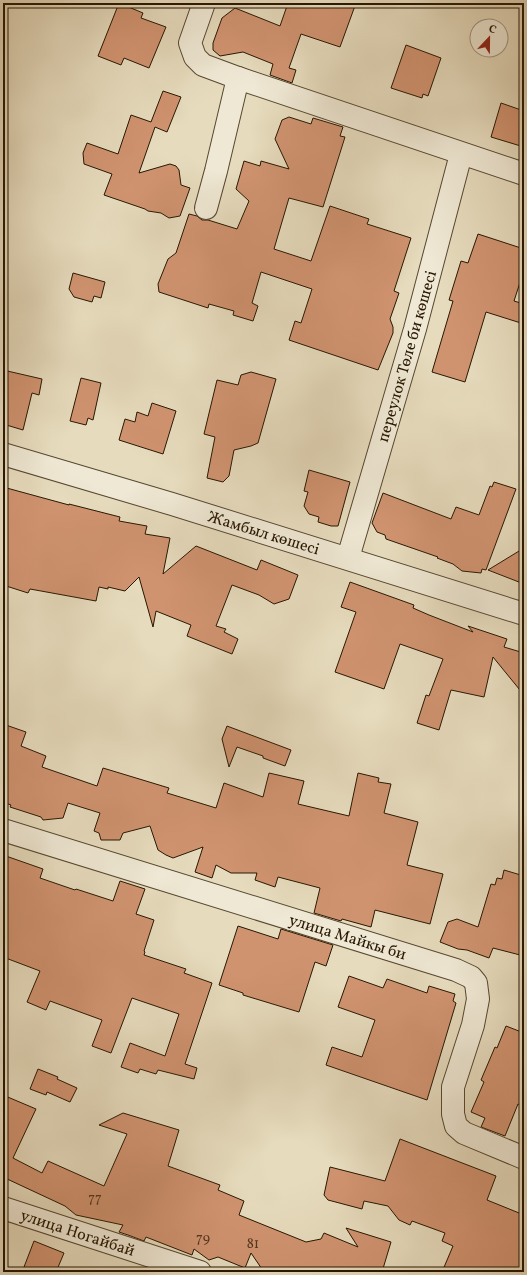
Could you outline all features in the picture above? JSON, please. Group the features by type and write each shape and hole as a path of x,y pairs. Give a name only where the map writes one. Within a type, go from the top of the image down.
{"street":[{"path":"204,3 190,43 195,57 204,65 461,154 524,174"},
{"path":"206,208 238,78"},
{"name":"переулок Төле би көшесі","path":"348,558 415,329 461,154"},
{"name":"Жамбыл көшесі","path":"3,454 348,558 524,614"},
{"name":"улица Майкы би","path":"3,830 440,965 471,977 476,983 478,999 473,1025 453,1087 453,1114 456,1126 464,1133 524,1158"},
{"name":"улица Ногайбай","path":"3,1208 200,1272"}],"building":[{"path":"119,3 143,13 141,18 166,27 149,68 124,58 121,65 98,56"},
{"path":"288,3 356,3 340,47 301,34 289,68 296,70 292,83 270,75 273,64 243,52 220,56 213,50 213,43 222,18 235,8 280,26"},
{"path":"406,45 441,58 428,96 423,94 422,98 391,88"},
{"path":"163,91 181,97 167,132 155,127 139,173 170,164 176,166 179,170 181,185 190,188 180,216 169,218 161,213 148,211 104,195 112,174 84,164 83,153 87,143 118,154 131,115 151,122"},
{"path":"501,103 524,111 524,147 491,137"},
{"path":"289,117 311,124 313,118 343,127 340,136 345,137 323,207 289,198 274,249 311,261 330,206 369,219 367,224 411,238 394,291 399,293 390,319 393,327 393,333 378,370 289,340 295,321 301,323 312,289 261,272 252,303 258,306 253,321 233,315 234,311 209,304 208,308 159,292 158,284 168,259 176,253 189,214 197,216 202,220 208,220 237,229 249,201 236,189 244,161 260,166 261,161 289,169 275,139 282,120"},
{"path":"478,234 524,249 524,270 514,301 524,304 524,324 486,312 465,382 432,372 453,301 449,300 461,261 468,263"},
{"path":"73,273 105,282 101,298 94,296 92,302 74,297 69,289"},
{"path":"3,370 42,379 39,395 32,393 23,430 3,424"},
{"path":"251,372 276,379 258,443 234,450 229,476 223,482 207,478 215,437 204,434 217,380 238,385 241,375"},
{"path":"81,378 101,383 93,420 88,418 86,425 70,421"},
{"path":"152,403 176,411 163,454 119,440 125,419 135,422 137,412 148,416"},
{"path":"309,470 350,482 338,526 331,526 318,522 319,517 309,514 304,506 308,492 304,491"},
{"path":"494,482 516,489 486,570 482,569 481,573 462,571 453,564 437,558 438,557 386,539 385,535 377,532 372,523 383,493 451,519 456,507 479,515 490,486 492,487"},
{"path":"3,487 120,517 119,521 147,526 145,534 170,538 163,574 196,546 257,570 261,560 298,575 289,599 274,604 259,595 232,585 216,626 226,629 224,632 238,639 232,654 187,636 191,625 156,611 153,627 139,577 125,591 108,587 108,589 99,587 96,601 30,589 28,593 3,585"},
{"path":"524,548 524,584 488,570"},
{"path":"350,582 414,605 413,608 473,632 468,626 507,639 504,647 524,653 524,695 493,657 484,697 451,690 439,730 417,723 426,695 429,696 443,659 400,644 384,689 335,672 356,612 341,607"},
{"path":"3,724 26,732 21,746 46,756 42,767 97,786 103,768 169,788 167,793 216,808 224,783 263,797 269,773 304,781 298,804 349,816 358,773 379,778 378,782 391,784 384,813 418,822 407,865 443,874 430,924 375,910 371,927 342,919 341,921 314,913 320,888 278,877 275,887 255,880 257,873 231,873 216,865 212,878 195,872 203,847 173,858 158,850 150,826 123,833 120,840 101,840 99,833 94,831 100,813 68,803 63,818 43,820 41,817 10,807 11,805 3,802"},
{"path":"227,726 291,750 285,766 263,758 263,756 237,747 229,767 222,739"},
{"path":"3,855 43,869 40,878 113,901 120,881 145,889 136,914 154,920 144,955 186,969 184,973 212,983 185,1064 197,1068 194,1079 158,1070 156,1074 140,1069 138,1073 121,1067 130,1043 165,1056 179,1014 132,998 111,1053 92,1046 102,1020 50,1001 46,1010 27,1002 40,971 3,957"},
{"path":"504,870 524,876 524,956 493,948 489,958 440,942 448,922 457,919 478,927 491,884 495,885 497,878 502,879"},
{"path":"238,926 278,939 281,929 333,945 326,966 315,962 299,1012 243,995 243,993 219,985"},
{"path":"349,976 383,988 387,979 427,993 429,986 455,994 453,1001 456,1003 427,1100 326,1065 332,1047 362,1057 375,1020 338,1007"},
{"path":"506,1026 524,1033 524,1107 518,1104 505,1136 481,1127 485,1118 471,1112 484,1082 481,1080"},
{"path":"38,1069 58,1077 57,1079 77,1088 70,1102 47,1092 46,1095 30,1089"},
{"path":"3,1095 36,1109 13,1158 42,1173 48,1161 104,1186 127,1134 99,1125 123,1113 179,1130 168,1166 220,1185 218,1190 244,1201 239,1215 306,1242 321,1239 324,1233 358,1247 346,1228 391,1242 382,1272 264,1272 251,1253 245,1268 218,1257 209,1260 194,1249 192,1255 146,1237 144,1241 119,1232 123,1225 76,1215 65,1206 5,1178 3,1181"},
{"path":"400,1139 496,1176 487,1200 524,1215 524,1272 442,1272 453,1246 442,1241 445,1233 412,1221 410,1225 399,1220 388,1206 364,1201 362,1209 328,1200 324,1195 330,1167 385,1181"},
{"path":"34,1241 64,1253 56,1272 37,1272 24,1267"}]}
